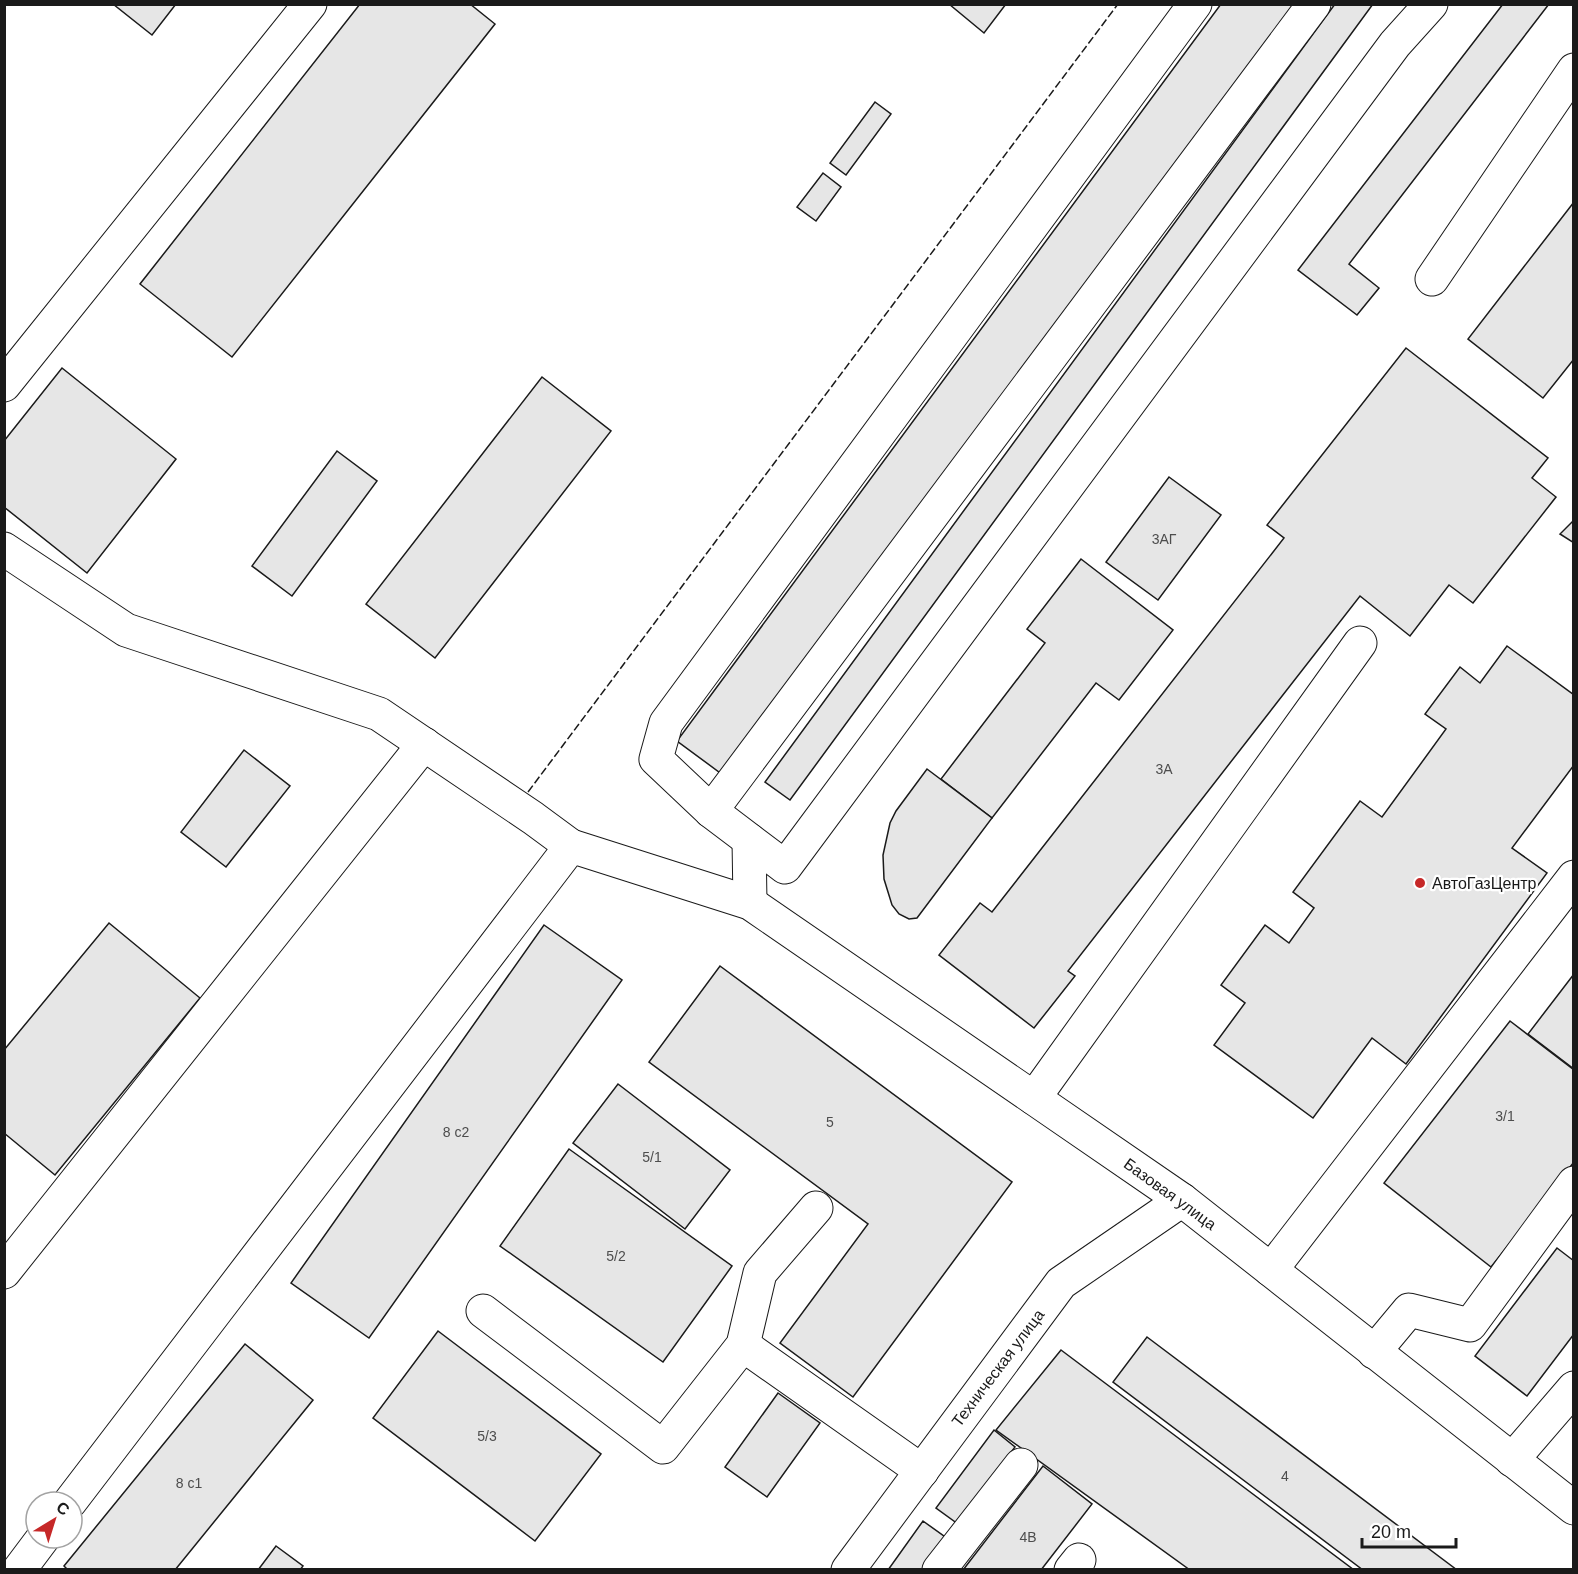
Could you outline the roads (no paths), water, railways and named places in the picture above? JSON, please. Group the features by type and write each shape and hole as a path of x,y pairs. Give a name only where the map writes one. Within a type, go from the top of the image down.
{"street":[{"path":"4,385 310,4"},
{"path":"1195,4 666,723 656,759 711,811 785,867 1395,44 1431,4"},
{"path":"711,811 1314,4"},
{"path":"1432,279 1574,70"},
{"name":"Базовая улица","path":"4,549 126,630 379,714 571,846 750,903 1182,1200 1574,1508"},
{"path":"1034,1098 1360,643"},
{"path":"4,1272 424,744"},
{"path":"749,840 750,903"},
{"path":"79,1490 571,846"},
{"path":"1270,1270 1574,877"},
{"path":"1374,1352 1409,1310 1470,1325 1574,1183"},
{"name":"Техническая улица","path":"848,1569 1061,1283 1182,1200"},
{"path":"483,1311 663,1447 743,1345 760,1273 816,1208"},
{"path":"743,1345 922,1471"},
{"path":"1512,1460 1574,1388"},
{"path":"939,1569 1021,1465"},
{"path":"19,1569 34,1550"}],"place":[{"name":"АвтоГазЦентр","path":"1420,883"}]}
